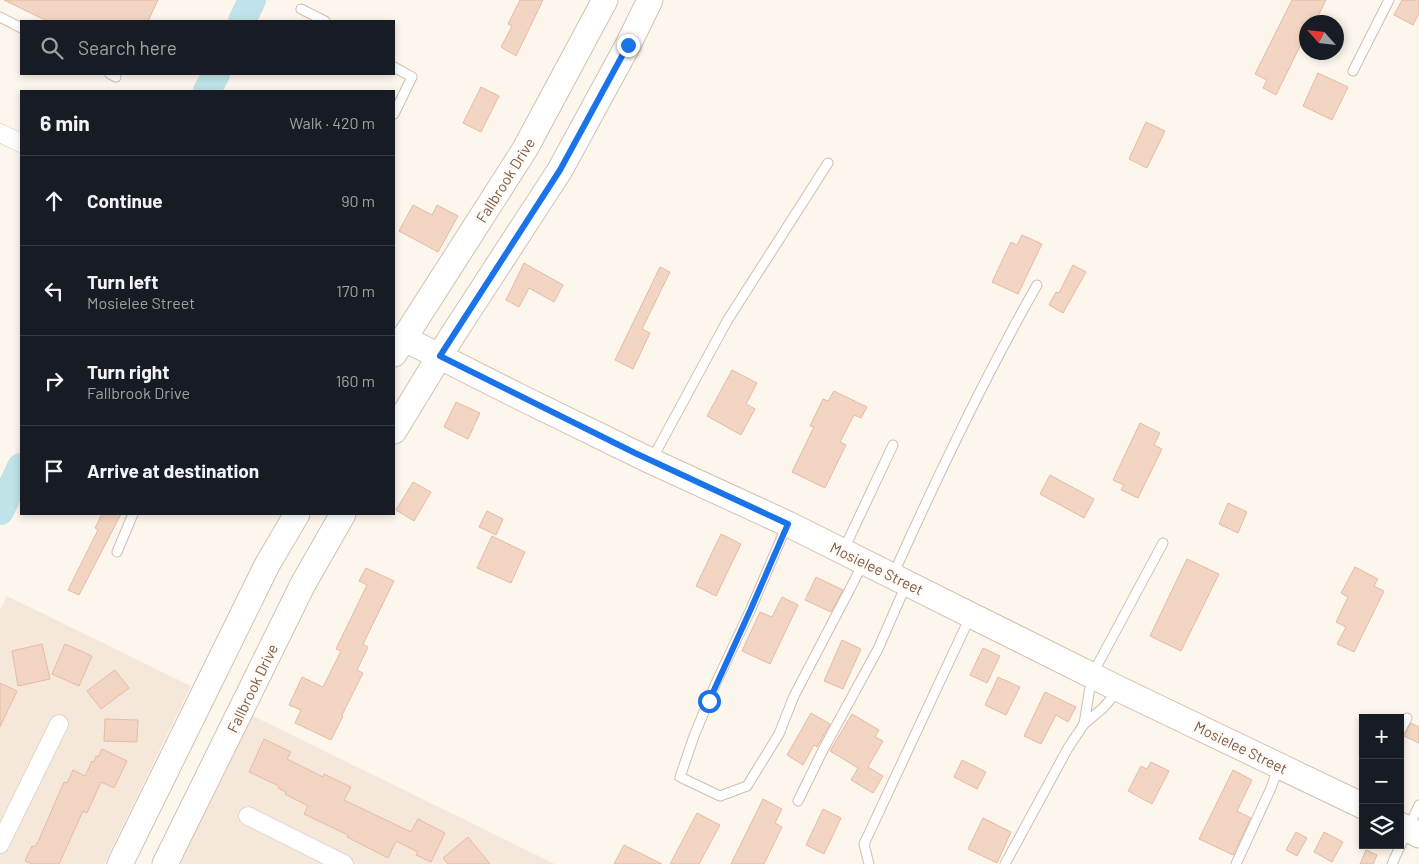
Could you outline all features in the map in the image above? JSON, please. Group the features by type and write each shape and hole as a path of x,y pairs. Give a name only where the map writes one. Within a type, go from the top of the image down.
{"main road":[{"name":"Fallbrook Drive","path":"397,340 525,149 605,0"},
{"path":"395,429 560,170 628,45 650,0"},
{"name":"Mosielee Street","path":"397,340 440,356 651,461 788,524 1119,689 1359,804"},
{"path":"120,864 267,564 296,515"},
{"name":"Fallbrook Drive","path":"165,864 303,584 342,515"}],"street":[{"path":"0,133 20,143"},
{"path":"0,844 59,724"},
{"path":"248,816 344,864"}],"lane":[{"path":"1353,71 1389,0"},
{"path":"301,9 324,20"},
{"path":"0,16 20,27"},
{"path":"395,68 412,77 395,112"},
{"path":"651,461 727,321 828,164"},
{"path":"798,801 878,648 900,579 958,437 1014,326 1037,285"},
{"path":"843,552 893,445"},
{"path":"116,552 133,515"},
{"path":"788,524 716,683 694,736 680,777 720,796 747,786 778,734 794,696 865,562"},
{"path":"1084,724 1092,675 1163,543"},
{"path":"869,864 864,844 971,615"},
{"path":"1005,864 1068,748 1084,724 1102,709 1119,689"},
{"path":"1404,724 1407,718"},
{"path":"1236,864 1271,788 1278,765"},
{"path":"1392,864 1419,805"}],"shaded area":[{"path":"7,596 191,686 104,864 0,864 0,610"},
{"path":"253,716 555,864 179,864"}],"building":[{"path":"4,0 158,0 148,20 45,20"},
{"path":"520,0 543,0 516,56 501,47 512,26 508,24"},
{"path":"1292,0 1326,0 1318,15 1299,15 1299,48 1276,95 1263,88 1267,80 1255,74"},
{"path":"1402,0 1419,0 1419,13 1413,25 1394,15"},
{"path":"1318,73 1348,87 1332,120 1303,106"},
{"path":"481,87 499,96 481,132 463,123"},
{"path":"1146,122 1165,131 1147,168 1129,159"},
{"path":"413,205 432,215 437,205 458,216 438,252 399,231"},
{"path":"1022,235 1042,244 1018,294 992,282 1011,242 1017,245"},
{"path":"524,263 563,285 554,302 529,288 519,307 506,300"},
{"path":"1073,265 1086,272 1063,313 1049,305 1056,292 1059,293"},
{"path":"660,267 670,272 642,329 650,333 633,369 615,360"},
{"path":"732,370 757,383 746,404 755,409 741,435 707,416"},
{"path":"834,391 867,407 861,418 854,415 840,442 846,445 825,488 792,472 814,427 810,426 823,399 828,401"},
{"path":"456,402 480,413 468,439 444,427"},
{"path":"1140,423 1160,433 1154,445 1162,449 1138,498 1121,490 1124,485 1113,480"},
{"path":"1050,475 1094,499 1084,518 1040,494"},
{"path":"413,482 431,492 414,521 396,510"},
{"path":"1228,503 1247,512 1238,533 1219,524"},
{"path":"487,511 503,519 496,535 479,527"},
{"path":"102,515 120,515 79,595 68,590 98,530 95,528"},
{"path":"721,534 741,544 716,596 696,586"},
{"path":"492,536 525,552 511,583 477,568"},
{"path":"1187,559 1219,574 1181,651 1150,636"},
{"path":"1355,567 1378,579 1374,586 1384,591 1354,652 1337,644 1346,627 1336,622 1348,597 1341,593"},
{"path":"366,568 394,581 363,644 368,647 357,670 363,673 331,740 295,723 301,710 289,705 302,677 323,687 341,651 336,649 367,585 359,581"},
{"path":"816,577 843,590 831,612 805,600"},
{"path":"782,597 798,605 770,664 742,651 760,612 772,617"},
{"path":"842,640 861,649 843,689 824,681"},
{"path":"42,644 50,679 18,686 12,651"},
{"path":"65,644 92,656 79,686 52,674"},
{"path":"983,648 1000,656 987,683 970,675"},
{"path":"115,670 129,688 101,709 87,691"},
{"path":"998,677 1020,687 1006,715 985,705"},
{"path":"0,683 17,691 0,727"},
{"path":"1045,692 1076,707 1068,722 1056,715 1041,744 1024,736"},
{"path":"811,713 830,724 817,747 814,745 803,765 787,755"},
{"path":"852,714 879,730 875,737 883,741 868,767 883,776 873,793 851,780 858,768 830,751"},
{"path":"105,719 138,720 137,742 104,741"},
{"path":"1411,723 1419,727 1419,743 1404,736"},
{"path":"264,739 291,752 287,759 323,777 324,774 351,787 344,800 411,832 418,819 445,833 431,862 416,855 418,852 396,841 388,858 347,837 348,835 304,814 308,806 285,794 286,792 278,788 279,786 249,772"},
{"path":"102,749 127,761 114,788 101,782 87,813 83,811 59,864 32,864 25,861 32,846 34,847 38,842 64,782 67,783 73,770 85,776 92,761 94,762"},
{"path":"962,760 986,772 977,789 954,777"},
{"path":"1151,762 1169,771 1152,804 1128,791 1141,766 1147,769"},
{"path":"1233,770 1252,780 1237,811 1251,818 1233,855 1199,839"},
{"path":"763,799 782,809 775,823 782,827 764,864 731,864"},
{"path":"823,809 841,818 824,854 806,845"},
{"path":"697,813 720,825 699,864 670,864"},
{"path":"983,818 1011,832 997,863 968,849"},
{"path":"1296,832 1307,838 1297,856 1286,850"},
{"path":"1324,832 1343,842 1332,862 1314,852"},
{"path":"468,837 490,864 448,864 443,858"},
{"path":"624,845 662,864 614,864"},
{"path":"1366,850 1377,855 1373,864 1360,864"}],"waterway":[{"path":"242,20 252,0"},
{"path":"208,90 215,75"},
{"path":"0,511 20,469"}],"route":[{"path":"628,45 560,170 440,356 635,453 788,524 709,701"}]}
